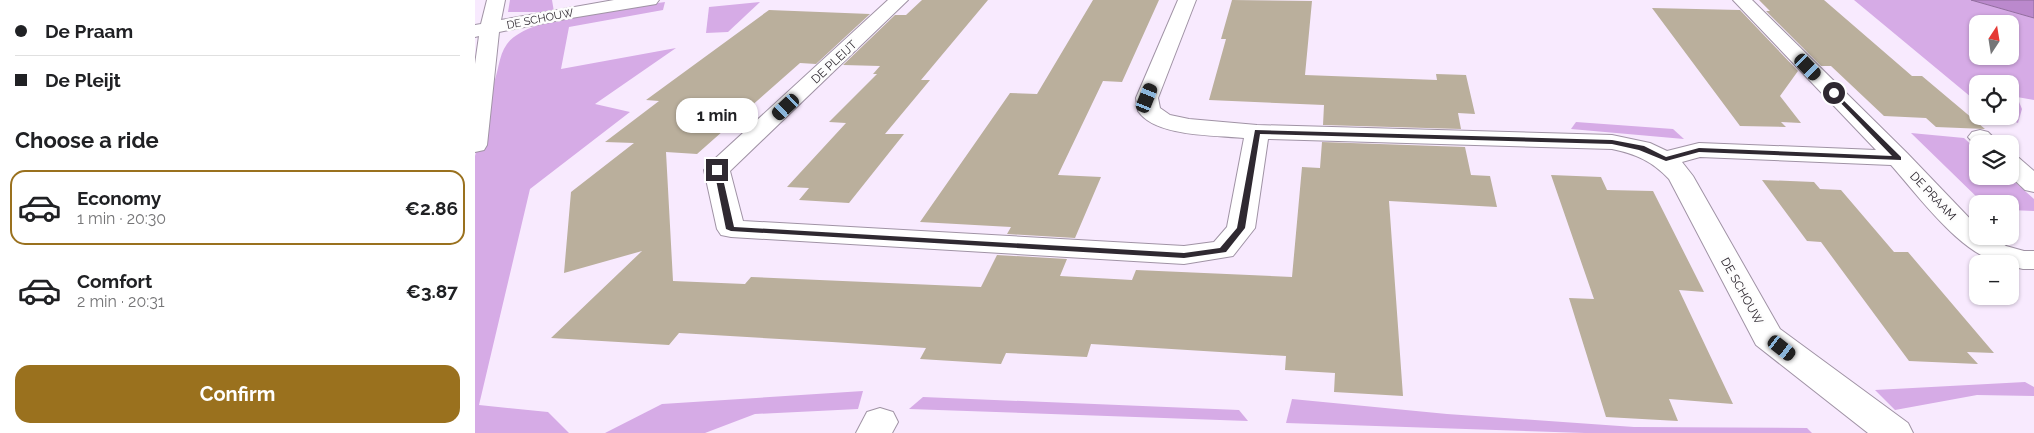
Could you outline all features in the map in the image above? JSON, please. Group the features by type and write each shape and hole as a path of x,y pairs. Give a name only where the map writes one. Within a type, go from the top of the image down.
{"street":[{"path":"475,145 483,30 496,0"},
{"name":"DE SCHOUW","path":"483,30 565,13 650,0"},
{"name":"DE PLEIJT","path":"899,0 717,170 731,229 1184,255 1223,250 1241,228 1257,132"},
{"name":"DE SCHOUW","path":"1187,0 1147,98 1149,111 1162,120 1189,126 1257,132 1612,142 1641,148 1666,159 1680,176 1768,337 1895,433"},
{"name":"DE PRAAM","path":"1742,0 1973,237 1995,252 2023,260 2034,260"},
{"path":"1666,159 1699,150 1898,158"},
{"path":"2019,171 2034,184"}],"shaded area":[{"path":"510,0 552,0 554,12 508,12"},
{"path":"1854,0 1971,0 2034,18 2034,100 2019,97 2019,75 1969,75 1969,95"},
{"path":"1971,0 2034,0 2034,18"},
{"path":"665,2 663,10 569,27 561,69 676,48 595,104 630,112 530,189 479,405 548,412 569,433 475,433 475,156 492,87 504,49 518,34 535,26 580,14"},
{"path":"760,2 728,32 706,33 709,7"},
{"path":"2019,102 2022,109 2019,120"},
{"path":"1576,122 1673,129 1684,139 1571,129"},
{"path":"1911,133 1964,138 1969,143 1969,185 2018,185 2034,199 2034,211 2019,210 2019,195 1975,195"},
{"path":"2025,382 2034,387 2034,396 1977,395 1895,410 1875,390"},
{"path":"863,391 858,409 755,414 705,433 605,433 662,404"},
{"path":"923,397 1239,410 1248,421 909,409"},
{"path":"1292,399 1447,414 1634,427 1807,428 1812,433 1585,433 1286,423"}],"building":[{"path":"922,0 988,0 921,80 930,80 885,134 904,134 849,203 799,200 809,188 787,187 846,123 829,122 877,74 873,74 880,66 843,65 895,15 906,15"},
{"path":"1093,0 1159,0 1122,82 1103,81 1058,175 1101,177 1075,238 1007,234 1011,227 920,222 1010,93 1037,94"},
{"path":"1232,0 1312,1 1305,75 1437,80 1436,74 1466,75 1475,114 1458,113 1461,129 1323,125 1324,105 1209,100 1226,39 1221,39"},
{"path":"1759,0 1824,0 1912,76 1922,76 1969,116 1969,125 1980,125 1985,129 1936,127 1926,118 1884,116 1831,66 1821,66 1766,11 1770,11"},
{"path":"1652,8 1740,10 1798,71 1780,96 1801,123 1781,122 1786,127 1740,126"},
{"path":"769,10 870,14 816,64 800,63 697,154 666,152 673,281 745,284 751,277 981,287 997,255 1067,259 1060,276 1132,280 1136,270 1292,277 1302,167 1320,168 1322,142 1465,147 1471,175 1490,176 1497,207 1389,201 1403,396 1334,392 1335,373 1285,370 1286,356 1091,344 1087,357 1006,353 1001,364 920,359 926,348 679,333 669,345 551,338 642,251 564,273 571,192 634,143 605,142 659,101 646,100"},
{"path":"1551,175 1601,177 1607,190 1653,191 1704,292 1679,290 1733,404 1669,399 1678,421 1606,417 1569,298 1594,299"},
{"path":"1762,180 1814,182 1820,189 1841,190 1894,252 1908,252 1994,353 1967,352 1978,364 1909,361 1821,242 1807,241"}],"route":[{"path":"717,170 731,229 1184,255 1223,250 1241,228 1257,132 1612,142 1641,148 1666,159 1699,150 1898,158 1834,93"}]}
